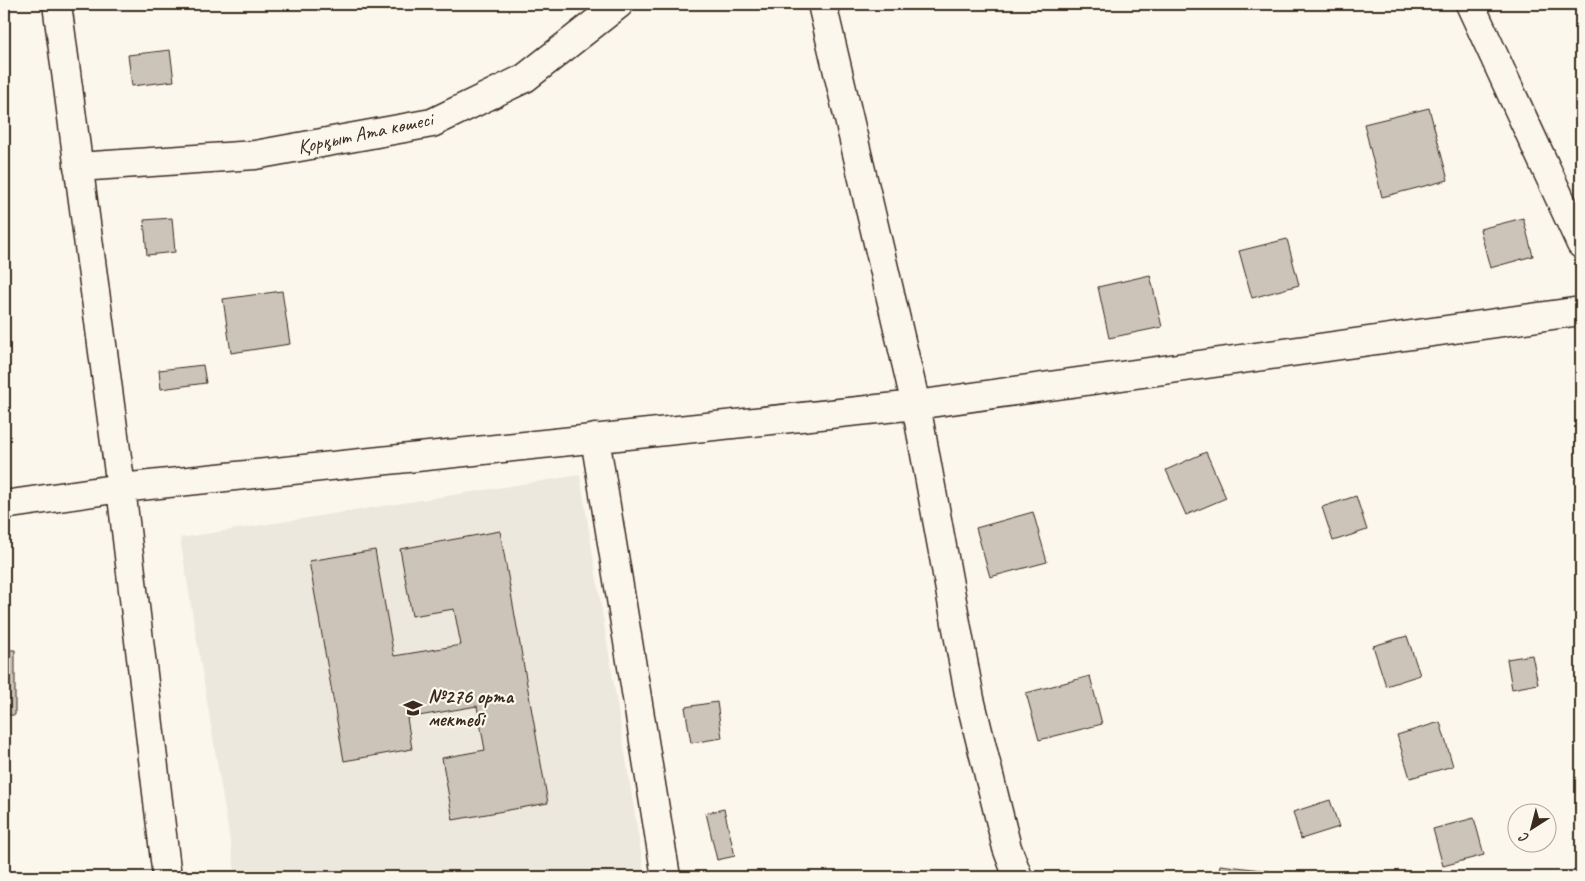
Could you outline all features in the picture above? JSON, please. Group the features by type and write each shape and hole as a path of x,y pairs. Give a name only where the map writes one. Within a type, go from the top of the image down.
{"street":[{"path":"57,4 121,488 167,877"},
{"name":"Қорқыт Ата көшесі","path":"78,167 255,155 432,122 525,78 619,4"},
{"path":"822,4 916,405 970,699 1007,848 1018,877"},
{"path":"1470,4 1581,244"},
{"path":"4,505 121,488 916,405 1581,311"},
{"path":"596,438 666,877"}],"shaded area":[{"name":"№276 орта мектебі","path":"580,475 645,877 236,877 180,538"}],"building":[{"path":"170,50 174,81 132,86 128,55"},
{"path":"1429,108 1448,180 1382,197 1364,124"},
{"path":"172,218 175,252 147,255 144,220"},
{"path":"1523,218 1533,256 1490,268 1480,229"},
{"path":"1287,239 1299,285 1252,298 1239,251"},
{"path":"1150,275 1162,327 1109,338 1098,287"},
{"path":"282,291 290,344 231,353 223,299"},
{"path":"203,365 206,383 161,389 159,370"},
{"path":"1206,452 1226,498 1186,515 1166,470"},
{"path":"1356,496 1367,530 1333,541 1322,507"},
{"path":"1033,512 1047,562 990,577 976,528"},
{"name":"№276 орта мектебі","path":"500,531 548,803 453,820 442,758 485,750 477,706 407,718 412,749 344,761 309,561 375,550 394,656 461,645 454,609 412,616 400,549"},
{"path":"1407,636 1420,675 1386,686 1373,646"},
{"path":"4,650 15,650 15,715 4,715"},
{"path":"1532,655 1538,684 1512,689 1507,659"},
{"path":"1090,676 1102,724 1039,740 1026,693"},
{"path":"717,702 722,738 691,743 685,707"},
{"path":"1440,722 1453,766 1410,778 1397,735"},
{"path":"1330,800 1339,827 1301,839 1293,812"},
{"path":"724,809 735,856 717,860 706,813"},
{"path":"1474,818 1484,855 1443,866 1433,829"},
{"path":"1220,865 1269,871 1269,877 1218,877"}],"place":[{"name":"№276 орта мектебі","path":"413,708"}]}
